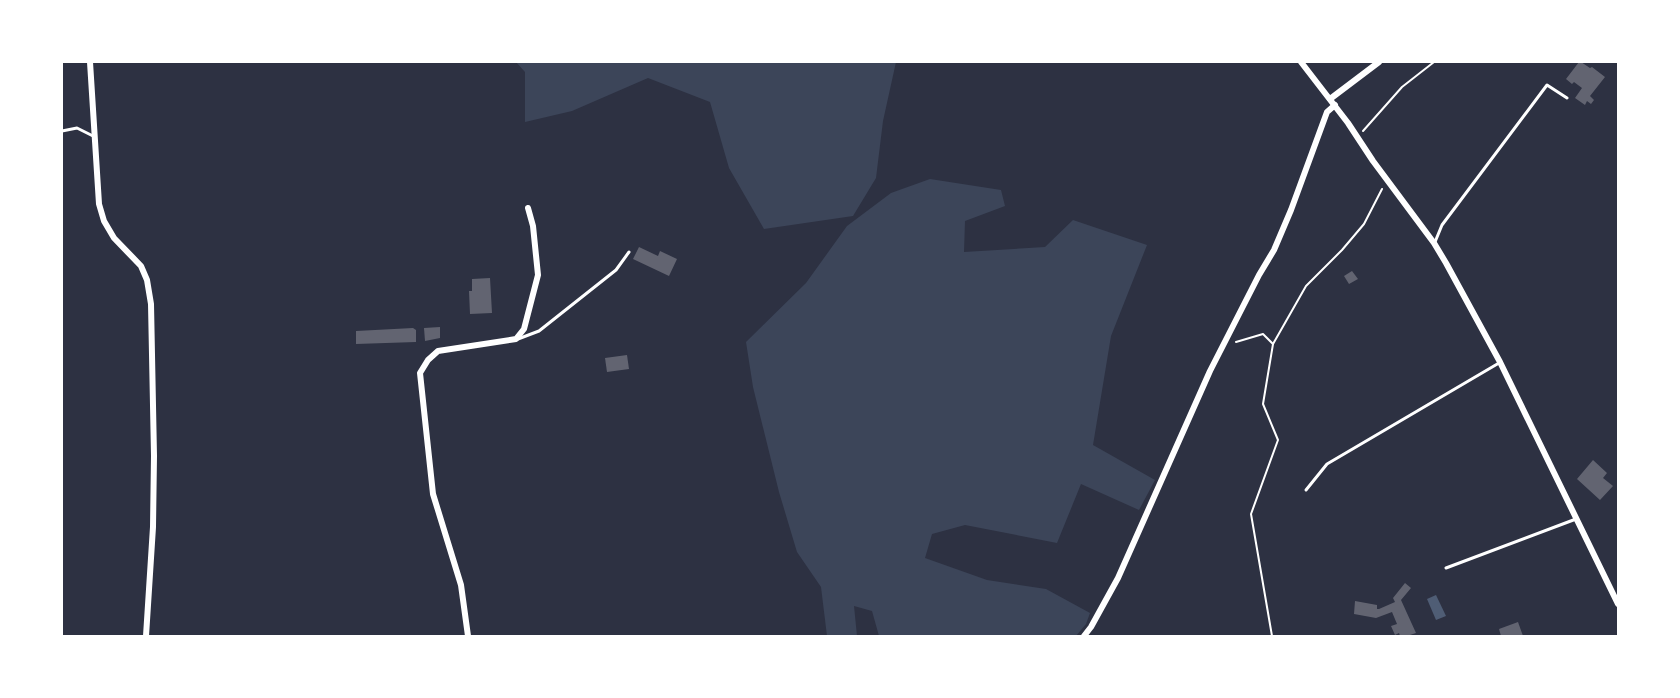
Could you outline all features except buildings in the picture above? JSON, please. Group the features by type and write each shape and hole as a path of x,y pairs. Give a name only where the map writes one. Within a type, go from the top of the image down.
{"street":[{"path":"90,62 99,204 104,221 114,238 141,266 147,280 151,304 154,492 146,636"},
{"path":"1301,62 1335,105 1386,180 1434,243 1536,432 1618,604"},
{"path":"1330,99 1378,62"},
{"path":"1084,636 1118,578 1222,346 1258,275 1274,250 1327,112 1335,105"},
{"path":"468,636 461,585 433,494 420,374 428,360 438,351 516,339 524,329 538,275 533,226 528,208"}],"lane":[{"path":"1434,243 1442,225 1547,85 1567,98"},
{"path":"62,131 77,128 95,137"},
{"path":"516,339 539,331 616,270 629,252"},
{"path":"1306,490 1327,464 1500,362"},
{"path":"1446,568 1576,519"}],"path":[{"path":"1358,137 1402,87 1434,62"},
{"path":"1272,636 1251,514 1278,440 1263,404 1273,344 1306,286 1364,224 1386,180"},
{"path":"1222,346 1263,334 1273,344"}],"shaded area":[{"path":"516,62 896,62 883,121 876,178 853,216 764,229 729,168 710,102 648,78 572,111 525,122 525,72"},
{"path":"930,179 1001,190 1005,206 965,221 964,252 1045,247 1073,220 1147,245 1111,336 1093,445 1155,480 1139,510 1081,484 1057,543 965,525 932,534 925,558 987,580 1046,589 1090,613 1086,624 1076,636 879,636 872,611 854,606 857,636 827,636 821,587 797,552 779,492 753,387 746,342 806,283 847,226 891,193"},
{"path":"1436,595 1446,616 1436,620 1427,599"}]}
